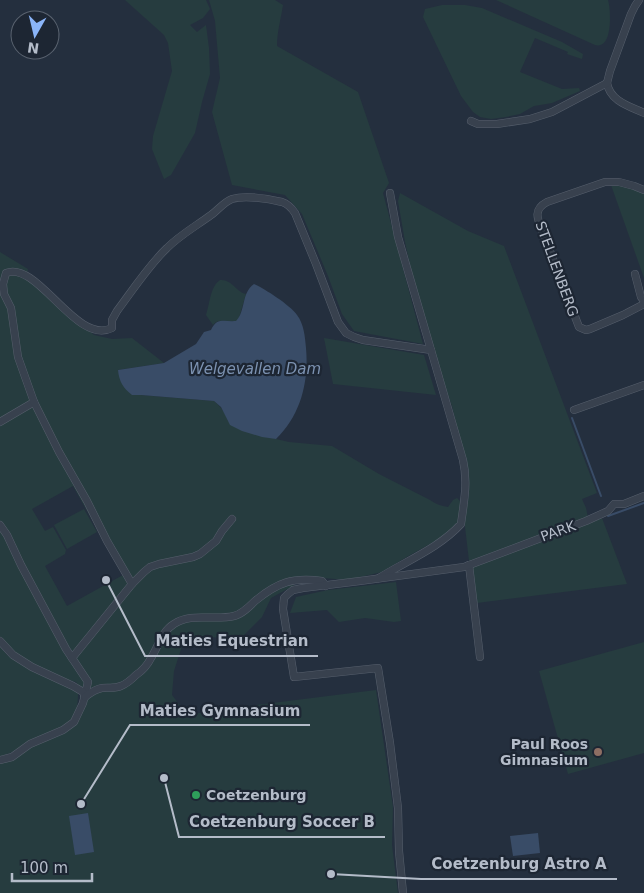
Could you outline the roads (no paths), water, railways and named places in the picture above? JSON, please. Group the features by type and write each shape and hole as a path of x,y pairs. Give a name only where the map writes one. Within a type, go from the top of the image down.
{"street":[{"path":"628,0 637,3 610,71 607,84 608,90 618,100 644,112"},
{"path":"471,121 478,124 497,124 539,117 607,84"},
{"name":"STELLENBERG","path":"644,190 619,182 606,182 555,198 540,206 538,210 538,219 577,325 586,330 598,326 644,302"},
{"path":"379,578 420,554 461,524 466,472 398,237 390,193"},
{"path":"132,584 59,452 34,402 18,357 10,308 4,294 2,284 6,273 12,271 27,276 89,329 107,331 112,328 112,320 117,311 157,259 185,233 219,210 227,201 244,197 275,200 292,208 338,322 346,333 363,340 431,350"},
{"path":"635,274 644,302"},
{"path":"574,410 644,385"},
{"path":"0,422 34,402"},
{"name":"PARK","path":"403,893 399,851 398,808 378,668 294,677 283,609 284,598 293,590 302,588 469,565 586,521 608,510 614,504 624,504 644,496"},
{"path":"72,658 132,584 150,567 200,554 216,541 232,519"},
{"path":"0,525 72,658 88,682 85,697 74,722 63,730 30,744 12,757 0,760"},
{"path":"469,565 480,657"},
{"path":"85,697 100,688 121,686 138,674 150,660 166,630 175,623 189,618 234,616 242,613 268,591 288,581 301,579 316,580 322,581 326,586"},
{"path":"0,641 13,656 73,686 83,692 85,697"}],"water":[{"name":"Welgevallen Dam","path":"254,284 294,311 301,322 305,335 307,360 302,397 292,419 276,439 242,431 230,425 221,407 214,401 132,395 124,387 120,381 118,370 164,363 196,344 204,332 211,330 216,323 236,321 247,292"},
{"path":"88,813 94,852 75,855 69,816"},
{"path":"538,833 540,853 513,856 510,836"}],"waterway":[{"path":"572,418 601,496"},
{"path":"608,516 644,503"}],"place":[{"name":"Maties Equestrian","path":"106,580"},
{"name":"Paul Roos Gimnasium","path":"598,752"},
{"name":"Coetzenburg Soccer B","path":"164,778"},
{"name":"Coetzenburg","path":"196,795"},
{"name":"Maties Gymnasium","path":"81,804"},
{"name":"Coetzenburg Astro A","path":"331,874"}]}
